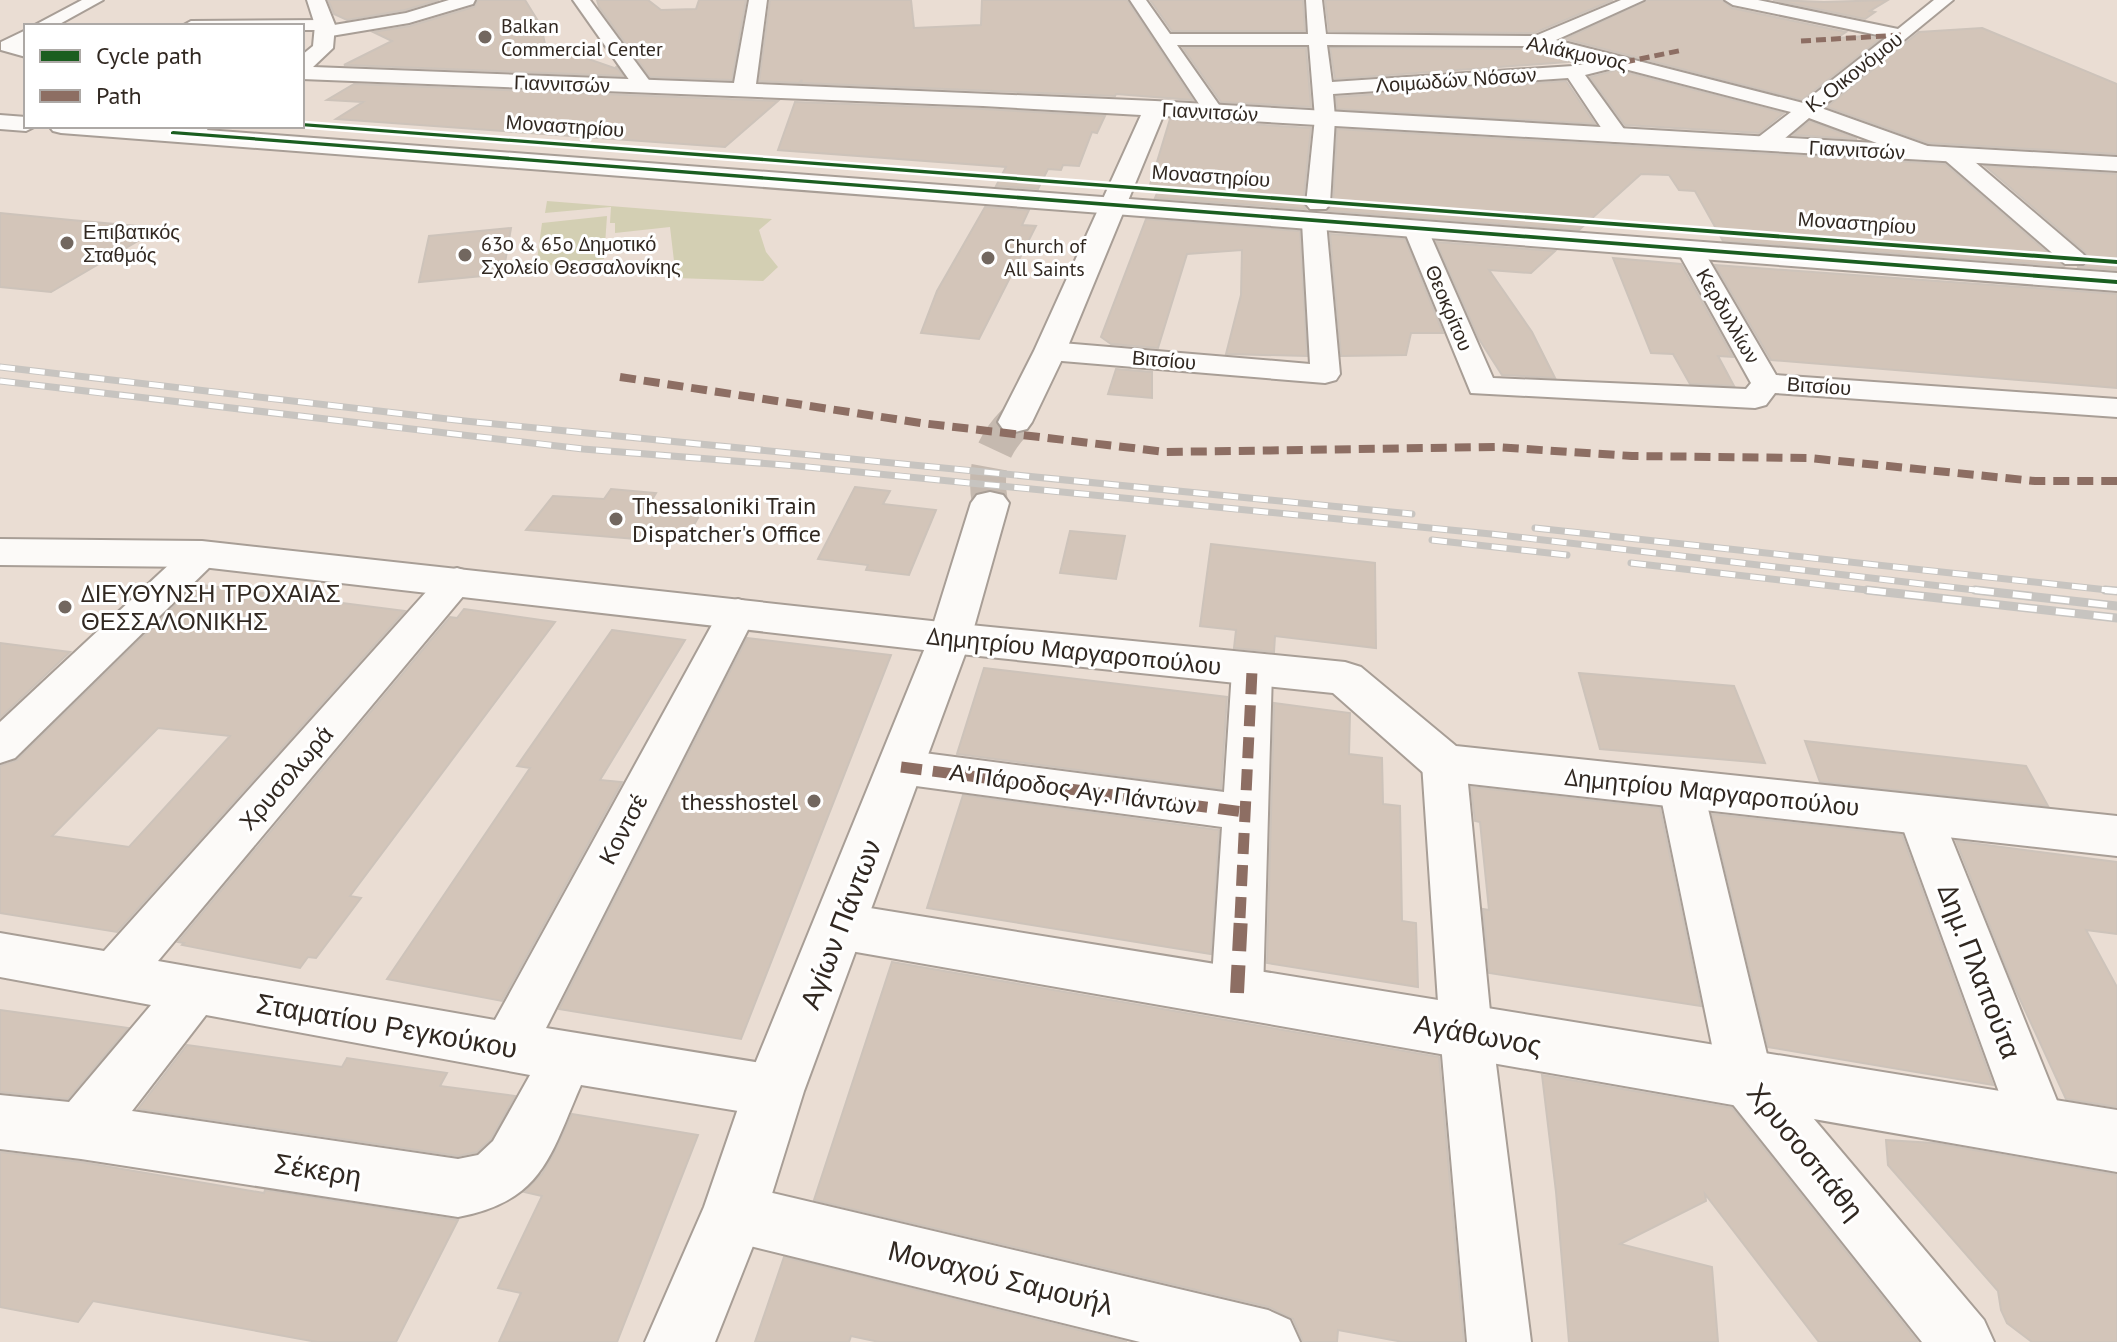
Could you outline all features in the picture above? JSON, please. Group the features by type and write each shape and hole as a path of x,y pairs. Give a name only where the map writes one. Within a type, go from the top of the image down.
{"main road":[{"path":"304,73 321,52 325,28 316,0"},
{"path":"744,90 758,0"},
{"name":"Γιαννιτσών","path":"304,73 1155,108 2117,164"},
{"path":"0,105 24,107"},
{"path":"1015,422 1050,351 1155,108"},
{"path":"0,122 24,124"},
{"name":"Μοναστηρίου","path":"304,125 1115,198"},
{"name":"Μοναστηρίου","path":"186,128 1316,213 2117,262"},
{"name":"Μοναστηρίου","path":"1316,213 1416,230 2117,282"},
{"name":"Αγίων Πάντων","path":"680,1342 734,1213 774,1091 950,638 990,503"},
{"name":"Δημητρίου Μαργαροπούλου","path":"0,552 202,554 1252,671 1345,678 1444,763 2117,836"},
{"name":"Αγάθωνος","path":"839,926 2117,1141"}],"street":[{"path":"46,24 95,0"},
{"path":"304,28 409,18 467,0"},
{"path":"581,0 644,87"},
{"path":"1138,0 1214,112"},
{"path":"1314,0 1325,118 1316,213"},
{"path":"1538,41 1636,0"},
{"path":"1733,0 1901,35"},
{"name":"Κ. Οικονόμου","path":"1764,144 1945,0"},
{"path":"0,26 24,26"},
{"path":"1801,41 1901,35"},
{"path":"24,36 8,46 24,50"},
{"name":"Αλιάκμονος","path":"1165,39 1538,41 1806,110 1928,154"},
{"name":"Λοιμωδών Νόσων","path":"1323,89 1573,72 1683,50"},
{"path":"1573,72 1618,136"},
{"path":"1954,156 2074,259"},
{"name":"Βιτσίου","path":"1050,351 1325,374 1316,213"},
{"name":"Θεοκρίτου","path":"1416,230 1482,387"},
{"name":"Κερδυλλίων","path":"1690,250 1766,383"},
{"name":"Βιτσίου","path":"1482,387 1755,399 1766,383 2117,408"},
{"path":"0,747 202,554"},
{"name":"Χρυσολωρά","path":"115,975 457,580"},
{"name":"Κοντσέ","path":"509,1046 738,612"},
{"path":"1237,993 1252,671"},
{"path":"1444,763 1466,1032 1499,1342"},
{"name":"Α' Πάροδος Αγ. Πάντων","path":"901,767 1244,812"},
{"name":"Χρυσοσπάθη","path":"1681,788 1746,1079 1962,1342"},
{"name":"Δημ. Πλαπούτα","path":"1920,815 2040,1128"},
{"name":"Σταματίου Ρεγκούκου","path":"0,955 566,1057 774,1091"},
{"path":"81,1131 194,991"},
{"name":"Σέκερη","path":"0,1122 81,1131 458,1188 483,1184 503,1172 519,1152 566,1057"},
{"name":"Μοναχού Σαμουήλ","path":"734,1213 1268,1342"}],"shaded area":[{"path":"547,201 772,219 759,230 766,252 778,267 763,281 676,278 670,227 615,233 615,223 610,223 611,207 545,213"},
{"path":"607,216 604,259 536,267 542,223"}],"building":[{"path":"328,0 439,0 405,10 347,20 334,14"},
{"path":"478,0 525,0 541,26 545,44 617,69 616,66 623,76 344,65 392,41 373,32 410,26 474,7"},
{"path":"597,0 648,0 661,10 696,9 699,0 746,0 732,80 650,77"},
{"path":"770,0 911,0 914,28 981,25 982,0 1127,0 1193,100 1116,94 801,83 802,80 799,83 759,81"},
{"path":"1150,0 1303,0 1305,31 1172,31"},
{"path":"1325,0 1613,0 1534,33 1329,31"},
{"path":"1647,0 1722,0 1732,8 1846,32 1837,38 1866,36 1880,39 1802,100 1565,39"},
{"path":"1773,0 1888,0 1870,11 1875,12 1865,19"},
{"path":"1982,28 2117,84 2117,154 1928,143 1827,107 1919,32"},
{"path":"1183,48 1306,48 1311,107 1221,102"},
{"path":"1330,48 1538,49 1582,61 1335,79"},
{"path":"1617,70 1784,113 1759,133 1625,125 1590,77"},
{"path":"1566,81 1595,124 1337,109 1336,97"},
{"path":"354,84 778,101 725,147 336,119 363,102 327,100"},
{"path":"795,102 1105,116 1097,133 1092,132 1079,166 1063,165 1061,170 1048,169 1038,189 996,186 1006,167 778,150"},
{"path":"1170,119 1311,128 1303,204 1306,209 1155,198 1160,186 1150,185"},
{"path":"1810,121 1857,139 1793,135"},
{"path":"1337,129 1945,164 2063,266 1723,241 1695,191 1679,190 1669,175 1641,174 1579,230 1328,211 1333,204"},
{"path":"1985,166 2117,174 2117,270 2077,267 2085,266 2089,261 2085,252"},
{"path":"985,207 1029,210 1022,225 1036,226 979,339 921,333 937,291"},
{"name":"Επιβατικός Σταθμός","path":"0,213 160,228 51,292 0,287"},
{"path":"1146,219 1300,231 1307,356 1226,354 1241,295 1242,250 1187,254 1158,348 1111,344 1101,337"},
{"name":"63ο & 65o Δημοτικό Σχολείο Θεσσαλονίκης","path":"511,228 503,274 419,282 429,236"},
{"path":"1330,234 1405,239 1443,333 1411,333 1406,355 1341,356"},
{"path":"1436,242 1555,251 1531,273 1489,270 1532,332 1555,378 1502,375 1479,339"},
{"path":"1613,258 1681,264 1733,357 1718,356 1734,386 1690,384 1673,354 1651,353"},
{"path":"1715,265 2117,294 2117,388 1771,360"},
{"path":"1116,369 1152,372 1152,398 1108,394"},
{"path":"855,487 890,491 883,504 936,510 909,575 866,570 868,565 818,559"},
{"name":"Thessaloniki Train Dispatcher's Office","path":"611,489 656,493 650,503 704,507 684,543 526,530 553,496 604,499"},
{"path":"1070,531 1125,536 1116,579 1060,573"},
{"path":"1211,544 1375,563 1376,648 1275,636 1274,652 1234,648 1236,630 1200,626"},
{"path":"195,586 405,611 117,932 0,913 0,766 17,760","holes":["158,728 230,736 129,847 52,836"]},
{"path":"464,609 555,622 350,896 361,898 316,958 308,957 300,968 178,942 450,617 457,618"},
{"path":"612,630 685,640 600,780 622,782 502,1001 387,979 530,768 517,766"},
{"path":"747,638 891,655 741,1039 559,1009"},
{"path":"0,643 70,652 0,718"},
{"path":"984,668 1227,697 1221,789 957,754"},
{"path":"1579,673 1734,686 1765,763 1600,749"},
{"path":"1274,703 1350,713 1349,754 1382,758 1383,804 1400,806 1402,921 1416,923 1418,987 1267,963"},
{"path":"1805,741 2026,766 2048,806 1820,782"},
{"path":"1471,787 1660,808 1701,1006 1489,973 1483,909 1489,910 1480,822 1475,821"},
{"path":"963,795 1219,830 1211,954 927,908"},
{"path":"1712,814 1902,835 1993,1085 1768,1047"},
{"path":"1956,841 2117,862 2117,934 2086,930 2117,987 2117,1107 2066,1099 2013,984"},
{"path":"892,962 1439,1057 1464,1342 1403,1342 1338,1330 1337,1342 1303,1342 1293,1319 1269,1307 814,1200"},
{"path":"0,1010 128,1028 68,1099 0,1092"},
{"path":"187,1045 342,1067 347,1058 447,1073 440,1086 515,1096 491,1139 477,1152 458,1156 138,1109"},
{"path":"1542,1075 1732,1108 1918,1342 1819,1342 1705,1194 1706,1201 1620,1244 1712,1267 1718,1342 1569,1342"},
{"path":"572,1114 698,1135 617,1342 499,1342 521,1293 498,1288 542,1196 524,1192 542,1174"},
{"path":"1886,1140 1934,1143 2117,1175 2117,1342 2032,1342 2007,1323 1998,1291 1888,1165"},
{"path":"0,1152 458,1220 396,1342 317,1342 93,1301 78,1322 0,1307"},
{"path":"784,1257 1127,1342 879,1342 851,1336 849,1342 755,1342"}],"tunnel":[{"path":"990,503 988,480 991,459 1000,440 1015,422"}],"railway":[{"path":"0,367 465,421 1412,514"},
{"path":"0,381 583,449 797,466 1491,534 1992,592"},
{"path":"1535,528 2117,591 2105,590"},
{"path":"1432,540 1567,555"},
{"path":"1631,563 1884,592"},
{"path":"1867,590 2117,618"},
{"path":"1975,590 2117,606"}],"marked path":[{"path":"1801,41 1901,35"},
{"path":"1625,62 1683,50"},
{"path":"620,377 921,423 1166,452 1495,447 1632,456 1809,458 2035,481 2117,481"},
{"path":"1237,993 1252,671"},
{"path":"901,767 1244,812"}],"cycle path":[{"path":"304,125 2117,262"},
{"path":"173,133 2117,282"}],"place":[{"name":"Balkan Commercial Center","path":"485,37"},
{"name":"Επιβατικός Σταθμός","path":"67,243"},
{"name":"63ο & 65o Δημοτικό Σχολείο Θεσσαλονίκης","path":"465,255"},
{"name":"Church of All Saints","path":"988,258"},
{"name":"Thessaloniki Train Dispatcher's Office","path":"616,519"},
{"name":"ΔΙΕΥΘΥΝΣΗ ΤΡΟΧΑΙΑΣ ΘΕΣΣΑΛΟΝΙΚΗΣ","path":"65,607"},
{"name":"thesshostel","path":"814,801"}]}
